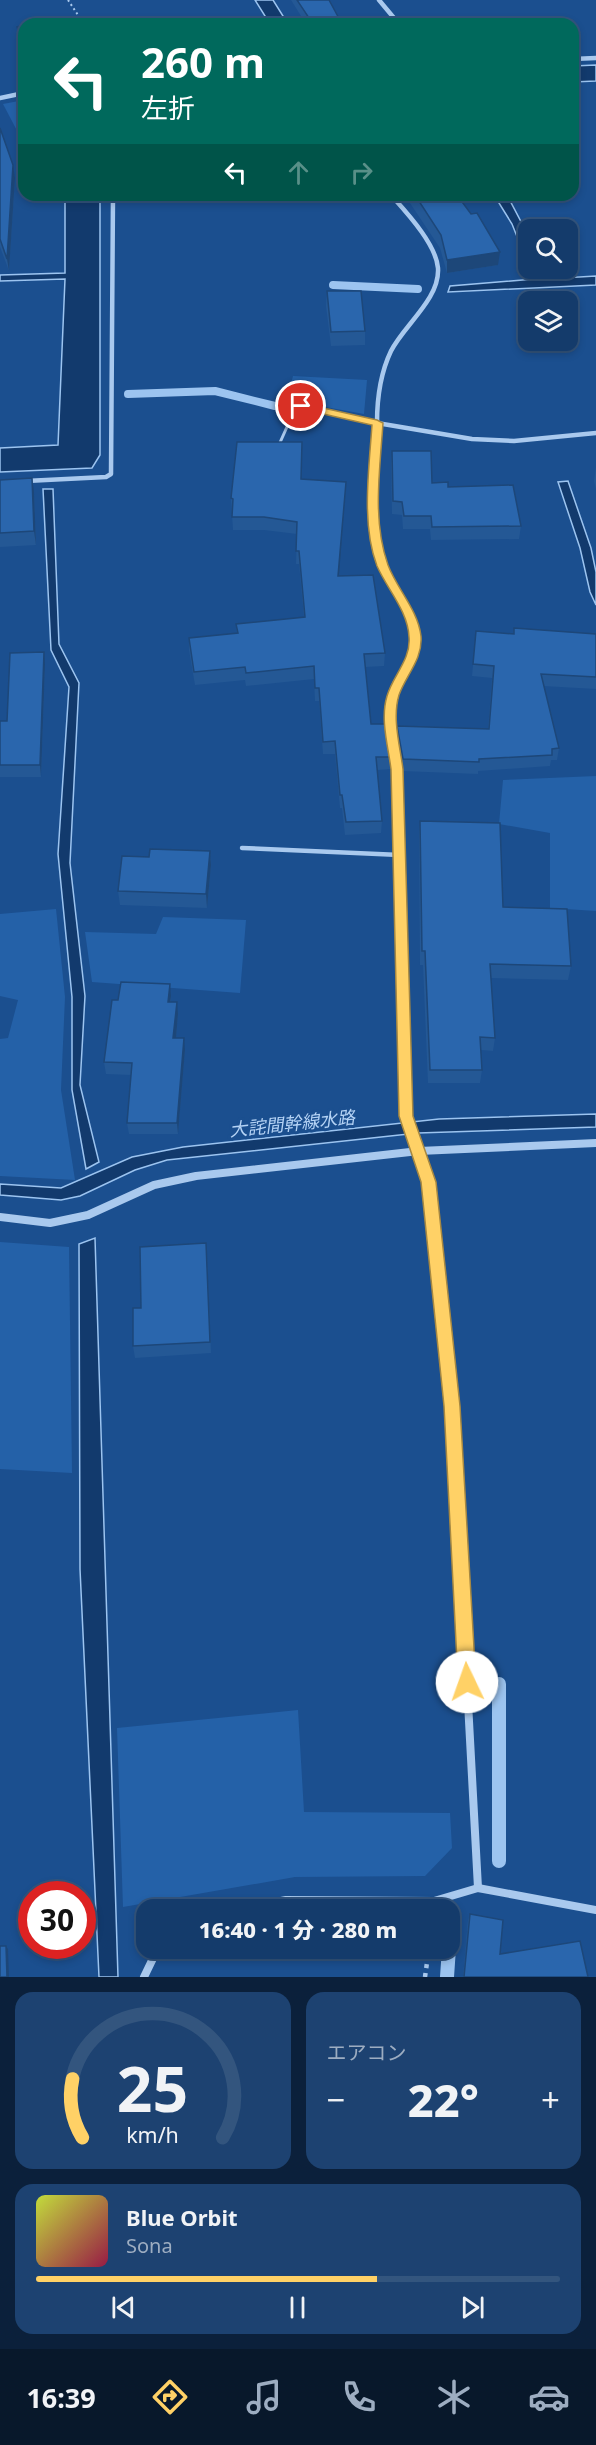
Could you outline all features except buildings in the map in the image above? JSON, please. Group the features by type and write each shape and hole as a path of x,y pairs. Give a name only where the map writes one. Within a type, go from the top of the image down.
{"street":[{"path":"379,0 394,18"},
{"path":"579,59 596,58"},
{"path":"0,98 18,94"},
{"path":"24,481 106,477 111,474 112,201"},
{"path":"396,201 420,228 438,266 438,282 391,350 376,394 377,423 372,512 382,565 412,621 415,636 414,654 393,696 390,718 397,769 406,1116 429,1182 452,1406 478,1888"},
{"path":"377,423 472,439 514,441 596,433"},
{"path":"0,1217 50,1223 88,1215 154,1185 196,1176 419,1151 596,1143"},
{"path":"441,1899 478,1888 596,1910"},
{"path":"144,1977 153,1959"}],"lane":[{"path":"277,448 295,409 301,406 377,423"},
{"path":"242,848 399,855"}],"path":[{"path":"68,0 80,18"},
{"path":"426,1977 428,1959"}],"shaded area":[{"path":"255,0 273,0 284,18 266,18"},
{"path":"596,65 596,81 579,82 579,66"},
{"path":"18,101 18,133 3,104"},
{"path":"65,201 100,201 100,455 92,468 0,472 0,448 58,445 65,279 0,281 0,275 65,273"},
{"path":"498,201 510,201 520,219 518,239"},
{"path":"596,276 596,285 448,292 450,286"},
{"path":"293,376 367,380 364,414 287,400"},
{"path":"568,481 591,548 596,572 596,605 590,592 580,548 558,482"},
{"path":"43,489 53,489 59,644 79,683 70,863 85,996 80,1085 99,1162 86,1169 72,1090 72,997 58,854 69,687 51,650"},
{"path":"596,776 596,911 550,908 550,833 499,824 503,780"},
{"path":"56,909 65,997 61,1090 75,1180 0,1176 0,1039 8,1038 18,1000 0,996 0,914"},
{"path":"163,917 246,920 240,993 92,982 85,932 156,934"},
{"path":"596,1114 596,1127 418,1133 167,1160 135,1170 80,1196 61,1200 0,1195 0,1184 61,1188 132,1157 183,1147 439,1119"},
{"path":"95,1238 118,1977 99,1977 80,1569 79,1244"},
{"path":"0,1242 69,1247 72,1473 0,1469"},
{"path":"298,1710 304,1812 450,1813 452,1848 425,1876 295,1877 169,1899 136,1899 136,1905 123,1907 117,1728"}],"waterway":[{"path":"333,285 418,289"},
{"path":"128,394 215,391 275,406"},
{"path":"499,1684 499,1861"},
{"path":"447,1977 448,1959"}],"route":[{"path":"301,406 377,423 372,512 382,565 412,621 415,636 414,654 393,696 390,718 397,769 406,1116 429,1182 452,1406 467,1682"}],"water label":[{"name":"大詫間幹線水路","path":"292,1123"}]}
